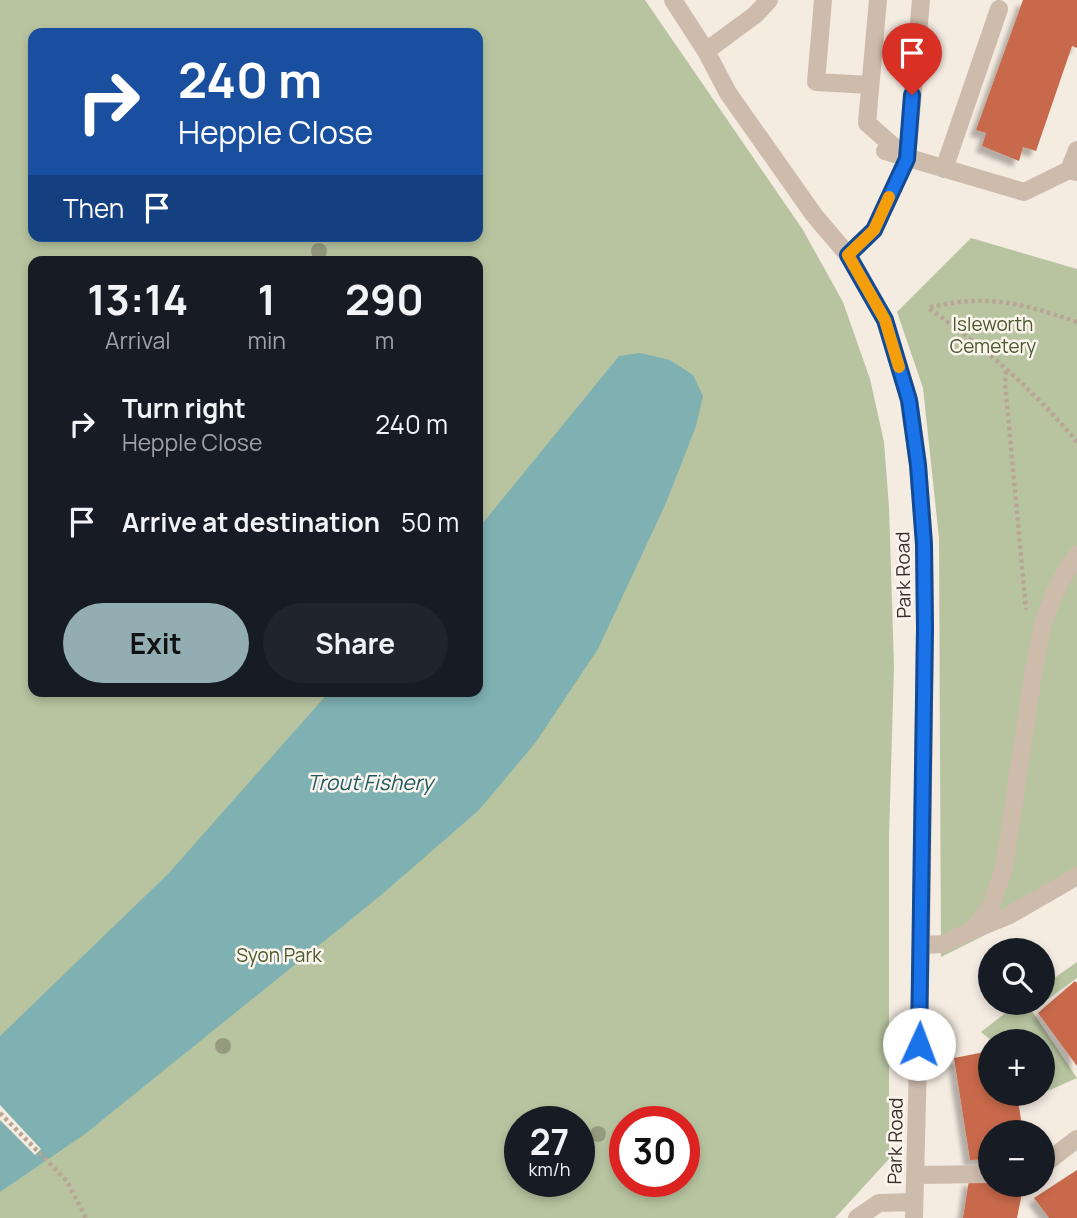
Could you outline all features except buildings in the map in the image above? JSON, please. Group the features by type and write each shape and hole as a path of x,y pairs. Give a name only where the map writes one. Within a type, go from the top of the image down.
{"street":[{"name":"Park Road","path":"673,0 706,51 728,93 814,215 848,255 885,320 909,400 918,465 924,544 925,628 914,1210"},
{"path":"706,51 755,15 769,0"},
{"path":"823,0 816,82 870,85"},
{"path":"878,0 867,123 907,159"},
{"path":"848,255 874,230 907,159 921,0"},
{"path":"944,169 999,9"},
{"path":"885,151 1024,192 1073,171 1077,150"},
{"path":"972,930 991,906 1004,868 1032,675 1043,624 1058,585 1077,555"},
{"path":"921,945 943,944 1008,916 1077,876"},
{"path":"1055,1156 1077,1139"},
{"path":"916,1175 978,1174"},
{"path":"857,1218 879,1203 914,1210"}],"path":[{"path":"1077,322 1001,300 957,300 928,308 1006,370 1045,406 1077,442"},
{"path":"1006,370 1027,619"},
{"path":"0,1113 67,1181 86,1218"}],"green space":[{"name":"Syon Park","path":"0,0 645,0 803,230 843,302 870,379 884,442 894,666 889,837 889,1159 835,1218 0,1218"},
{"name":"Isleworth Cemetery","path":"971,238 1077,269 1077,883 999,928 941,957 939,538 923,388 897,312"},
{"path":"1077,962 1077,978 1055,994 1055,978"},
{"path":"1003,1015 1035,1015 1044,1029 985,1029"},
{"path":"1055,1045 1077,1078 1055,1088"}],"water":[{"name":"Trout Fishery","path":"640,353 670,360 693,375 703,396 696,426 666,503 598,649 536,742 479,810 380,896 85,1134 0,1192 0,1036 168,874 325,697 483,697 483,523 619,356"}],"pier":[{"path":"0,1105 41,1149 35,1155 0,1120"}],"slow traffic":[{"path":"889,197 874,230 848,255 885,320 899,367"}],"route":[{"path":"912,95 907,159 874,230 848,255 885,320 909,400 918,465 924,544 925,628 919,1044"}]}
